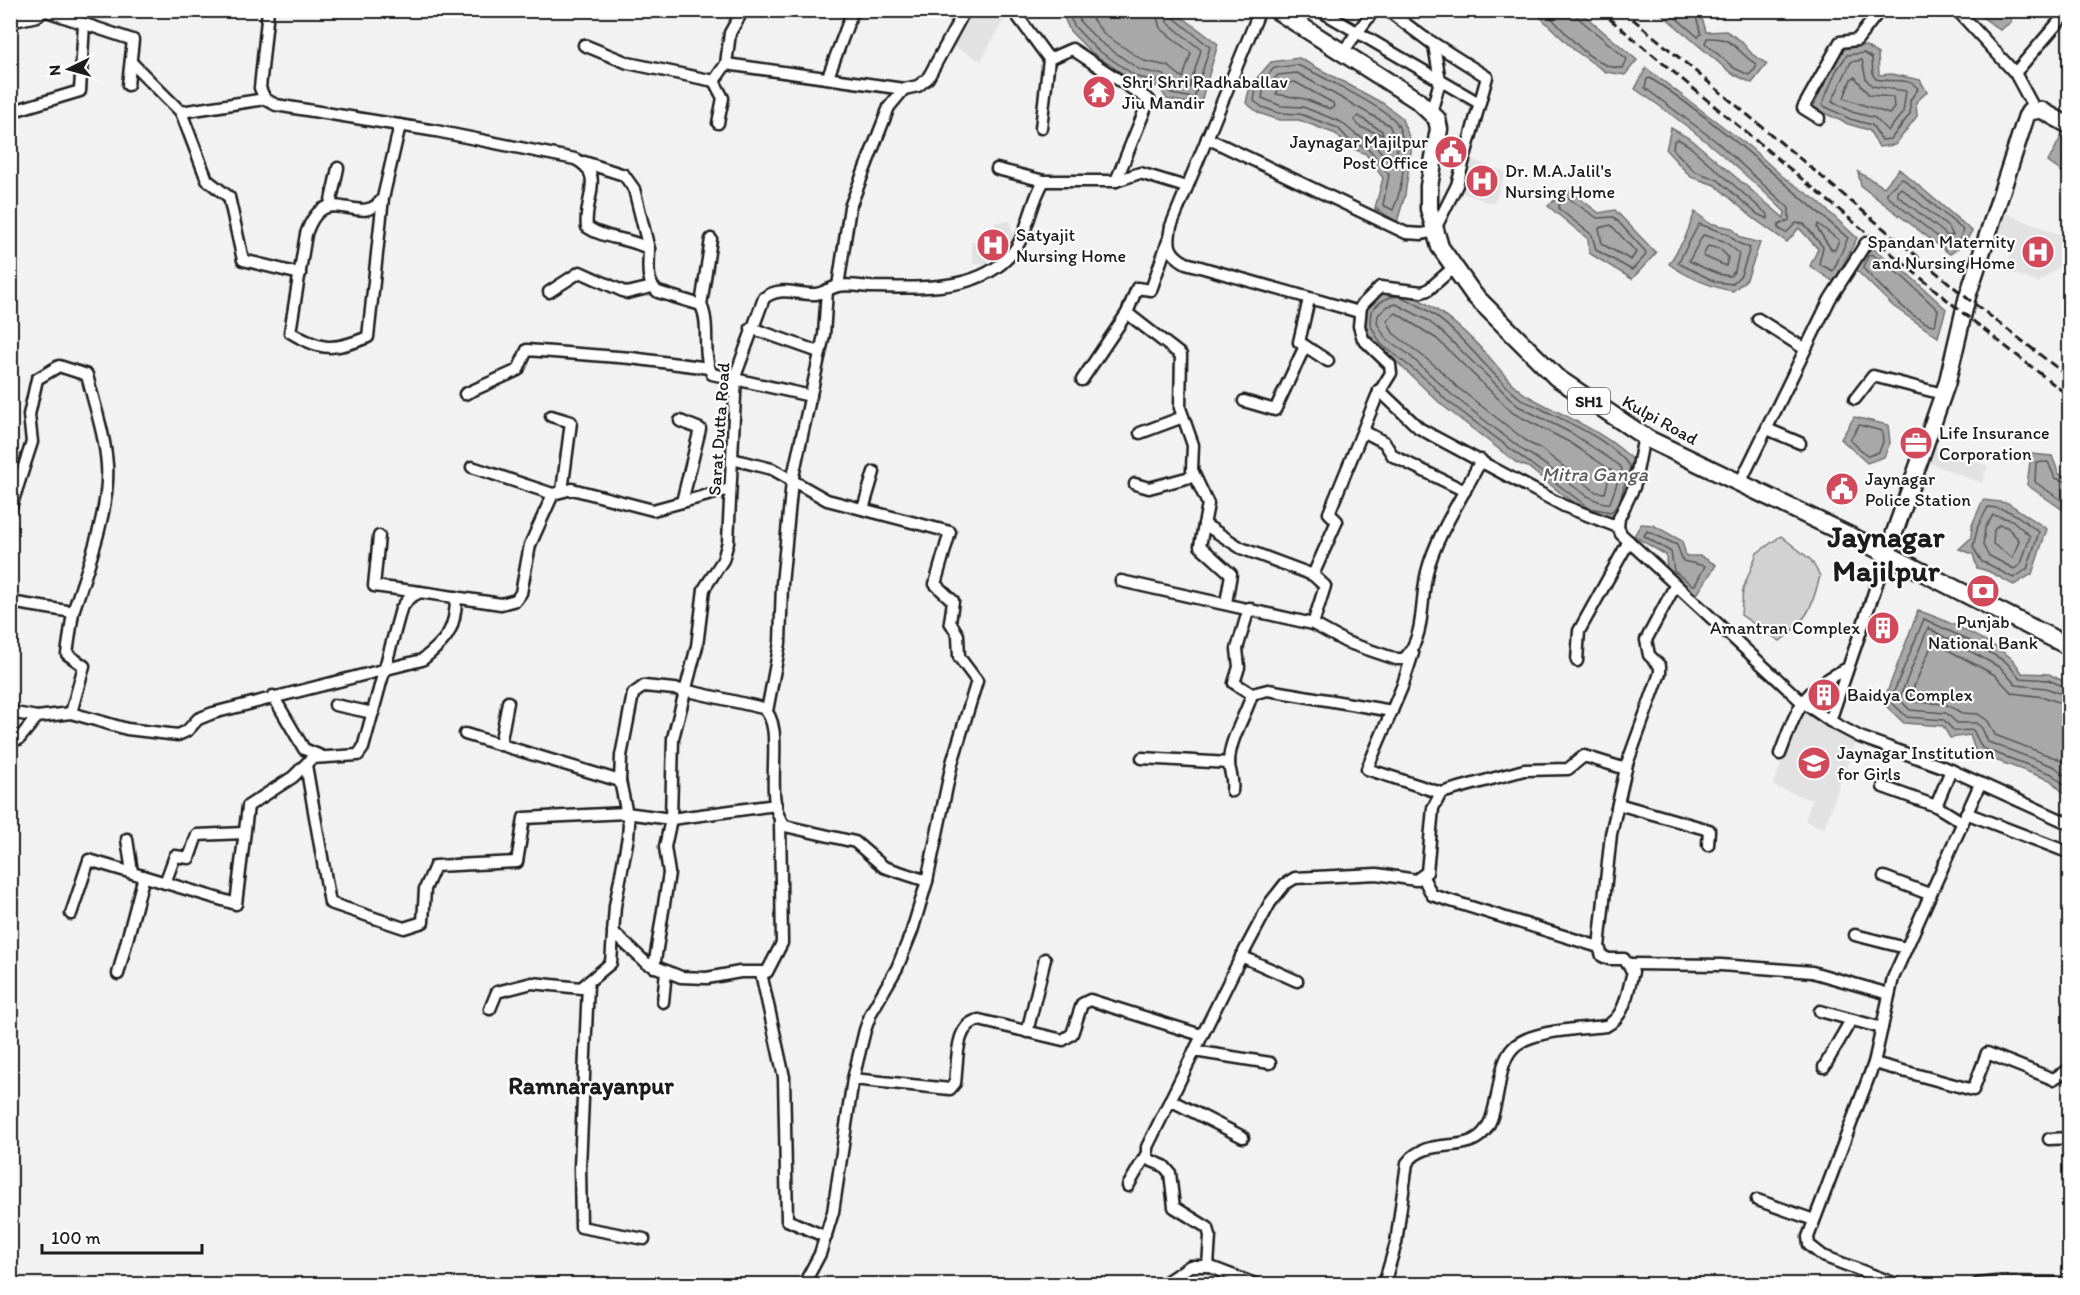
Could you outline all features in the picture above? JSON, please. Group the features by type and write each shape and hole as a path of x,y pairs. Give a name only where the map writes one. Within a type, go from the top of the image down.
{"main road":[{"path":"1276,10 1416,100 1431,113"},
{"path":"1887,554 1943,394 1971,287 2026,117 2035,110 2046,112 2070,126"},
{"name":"Kulpi Road","path":"1431,113 1439,129 1429,186 1429,209 1440,247 1474,295 1556,377 1644,436 1887,554 2070,647"}],"street":[{"path":"268,10 260,88 265,99 276,105 400,125 575,159 624,175 634,189 649,249 649,280 652,287 658,292 701,305"},
{"path":"714,81 726,64 730,33 743,10"},
{"path":"828,77 853,10"},
{"path":"726,64 904,89 918,86 928,78 964,10"},
{"path":"1013,10 1049,59 1041,128"},
{"path":"1082,380 1127,313 1137,288 1151,290 1185,187 1260,10"},
{"path":"1319,10 1479,103"},
{"path":"1342,53 1359,34 1374,10"},
{"path":"1207,138 1406,233 1422,234 1434,231 1457,185 1487,77 1427,39 1387,10"},
{"path":"1819,118 1803,108 1840,42 1857,40 1880,10"},
{"path":"1957,10 2015,74 2035,110"},
{"path":"10,22 46,11 133,40 128,85"},
{"path":"2015,74 2066,12"},
{"path":"10,112 80,91 84,24"},
{"path":"1427,39 1434,45 1440,81 1431,113"},
{"path":"584,45 628,63 714,81"},
{"path":"1049,59 1072,50 1149,100 1116,181"},
{"path":"131,62 181,112 207,180 229,197 243,260 300,274"},
{"path":"714,81 723,98 718,123"},
{"path":"612,932 654,968 694,978 740,972 761,973 771,968 782,943 780,821 776,805 772,733 767,711 780,643 782,584 792,481 850,207 889,107 904,89"},
{"path":"181,112 265,99"},
{"path":"383,198 377,206 367,210 330,205 317,212 311,220 290,332 313,345 341,348 368,337 383,198 400,125"},
{"path":"575,159 586,164 592,175 585,216 587,227 598,234 635,241 649,249"},
{"path":"330,205 338,168"},
{"path":"997,169 1044,181 1116,181 1140,173 1185,187"},
{"name":"Sarat Dutta Road","path":"654,968 669,873 665,847 671,819 672,738 697,646 704,589 723,560 728,542 736,377 750,328 764,298 772,291 819,294 833,288 946,286 971,279 992,269 1011,254 1020,241 1037,192 1044,181"},
{"path":"709,368 705,312 701,305 711,239"},
{"path":"1168,240 1170,250 1176,258 1186,263 1359,312"},
{"path":"1740,483 1830,299 1866,243"},
{"path":"1312,575 1336,521 1329,513 1379,390 1392,368 1363,339 1359,326 1359,312 1380,287 1422,292 1428,290 1453,268"},
{"path":"549,292 580,272 627,293 652,287"},
{"path":"1309,299 1299,342 1328,361"},
{"path":"1127,313 1181,355 1179,400 1193,445 1194,476 1208,504 1200,546 1231,574 1226,603"},
{"path":"1758,319 1805,349"},
{"path":"750,328 819,352"},
{"path":"1244,401 1275,410 1305,346"},
{"path":"465,394 518,370 527,350 631,358 709,368 718,377 736,377 811,396"},
{"path":"10,510 32,442 29,415 37,379 58,366 87,375 107,465 103,506 89,563 73,612 67,654 84,666 70,713"},
{"path":"1855,399 1873,376 1943,394"},
{"path":"1379,390 1419,428 1564,507 1618,527 1629,541 1675,586 1801,701 1830,721 1860,737 1951,770 2070,824"},
{"path":"380,536 374,586 501,604 516,600 521,593 530,544 558,493 571,422 551,416"},
{"path":"1140,433 1183,417"},
{"path":"680,420 700,429 682,502"},
{"path":"1767,429 1800,443"},
{"path":"1363,431 1384,442 1394,456 1465,491"},
{"path":"1618,527 1619,518 1634,487 1644,436"},
{"path":"732,459 772,469 814,495 950,532 935,584 953,601 950,622 958,635 959,657 977,681 952,763 927,881 902,958 871,1014 853,1079 833,1212 826,1237 804,1284"},
{"path":"1481,460 1428,568 1416,644 1392,711 1367,769 1441,793 1524,770 1568,769 1584,756 1626,768"},
{"path":"472,467 558,493 572,489 653,510 730,489"},
{"path":"863,509 874,472"},
{"path":"1135,484 1149,488 1194,476"},
{"path":"1204,524 1241,548 1312,575 1325,586 1313,624"},
{"path":"1577,661 1580,631 1629,541"},
{"path":"1830,721 1887,554"},
{"path":"1121,581 1313,624 1346,642 1396,659 1404,659 1416,644"},
{"path":"1384,1284 1396,1243 1407,1163 1413,1155 1425,1149 1472,1141 1482,1134 1491,1119 1505,1062 1512,1048 1524,1040 1606,1026 1615,1022 1621,1014 1633,972 1630,964 1624,959 1609,959 1602,956 1599,947 1607,856 1626,768 1660,673 1660,666 1649,655 1647,640 1675,586"},
{"path":"71,914 89,860 236,904 248,806 293,777 312,758 358,755 363,748 401,609 409,598 420,592"},
{"path":"10,712 37,717 70,713 127,729 178,735 188,731 198,719 213,713 422,660 445,642 456,614 456,597"},
{"path":"10,602 73,612"},
{"path":"1249,608 1237,649 1239,667 1234,683 1252,694 1268,690 1392,711"},
{"path":"1780,754 1801,701 1816,686 1846,669"},
{"path":"490,1009 497,992 532,983 575,988 588,985 610,963 615,906 628,837 620,782 621,756 633,694 644,686 684,690 758,706 767,711"},
{"path":"1233,791 1234,777 1229,763 1240,723 1247,715 1252,694"},
{"path":"273,696 304,749 321,756"},
{"path":"500,745 508,702"},
{"path":"335,705 373,713"},
{"path":"10,738 19,739 37,717"},
{"path":"465,734 620,782"},
{"path":"1142,758 1229,763"},
{"path":"306,765 330,903 404,928 423,922 425,889 435,866 517,862 524,818 626,813 671,819 776,805"},
{"path":"1936,806 1951,770"},
{"path":"1896,1284 1814,1251 1809,1245 1808,1237 1874,1064 1889,994 1906,948 1980,784"},
{"path":"1883,787 2070,853"},
{"path":"1128,1186 1146,1155 1201,1035 1277,892 1295,878 1377,874 1416,880 1423,877 1427,872 1433,808 1441,793"},
{"path":"1618,804 1709,830 1708,845"},
{"path":"780,821 792,830 855,842 884,867 927,881"},
{"path":"165,882 175,856 189,858 196,835 244,833"},
{"path":"126,839 132,873"},
{"path":"118,974 144,876"},
{"path":"1423,877 1432,896 1599,947"},
{"path":"1884,877 1929,894"},
{"path":"1855,934 1906,948"},
{"path":"1241,957 1297,981"},
{"path":"1027,1032 1046,959"},
{"path":"1630,964 1721,965 1812,972 1889,994"},
{"path":"663,1002 666,971"},
{"path":"761,973 784,1077 787,1220 826,1237"},
{"path":"588,985 579,1167 581,1227 644,1239"},
{"path":"853,1079 950,1089 955,1083 963,1030 971,1021 979,1020 1062,1040 1069,1039 1082,1004 1090,1000 1201,1035"},
{"path":"1820,1011 1882,1028"},
{"path":"1824,1067 1851,1020"},
{"path":"1194,1051 1270,1063"},
{"path":"1874,1064 1973,1090 1987,1053 2053,1079 2070,1069"},
{"path":"1170,1100 1243,1137"},
{"path":"2049,1139 2070,1138"},
{"path":"1146,1155 1151,1162 1164,1166 1170,1173 1174,1207 1208,1228 1210,1236 1208,1266"},
{"path":"1757,1200 1814,1220"},
{"path":"1163,1284 1190,1266 1208,1266 1255,1284"},
{"path":"1978,1284 2070,1283"}],"shaded area":[{"path":"968,11 1000,11 1007,14 981,61 950,44"},
{"name":"Dr. M.A.Jalil's Nursing Home","path":"1470,159 1506,172 1494,204 1458,191"},
{"name":"Spandan Maternity and Nursing Home","path":"2005,213 2069,238 2061,265 2038,283 2005,270 2016,240 1997,232"},
{"name":"Satyajit Nursing Home","path":"1010,221 1012,232 1017,237 1010,251 999,255 999,260 989,261 988,264 973,264 971,242 997,236 995,222"},
{"path":"1929,444 1988,466 1982,483 1923,461"},
{"path":"1781,536 1811,560 1820,576 1811,606 1803,620 1780,641 1741,615 1743,589 1757,553"},
{"name":"Jaynagar Institution for Girls","path":"1802,705 1856,741 1824,828 1805,821 1812,800 1773,786"}],"water":[{"path":"1683,9 1695,11 1700,16 1706,32 1726,31 1767,64 1752,83 1731,73 1658,11"},
{"path":"1061,11 1174,11 1218,44 1200,105 1167,99 1159,87 1135,82 1091,52 1070,31"},
{"path":"1534,11 1579,11 1637,60 1625,75 1606,72 1574,50"},
{"path":"1974,11 2012,11 2011,22 2000,30"},
{"path":"1866,46 1878,54 1879,75 1891,74 1920,80 1927,92 1916,102 1917,116 1895,145 1879,147 1869,130 1848,124 1813,108 1831,68 1845,48"},
{"path":"1299,58 1384,104 1401,117 1412,144 1405,195 1397,222 1375,208 1383,178 1366,154 1347,146 1336,134 1299,120 1279,120 1259,113 1246,103 1250,86 1271,62"},
{"path":"1646,68 1751,148 1782,176 1815,199 1857,238 1834,282 1810,266 1818,249 1799,228 1787,242 1753,218 1715,185 1691,177 1666,150 1671,128 1692,140 1784,218 1785,212 1732,163 1675,117 1635,89"},
{"path":"2062,135 2069,139 2069,177 2048,162"},
{"path":"1899,169 1972,231 1964,244 1950,254 1861,186 1858,172 1884,187"},
{"path":"1567,189 1599,213 1615,210 1656,253 1632,279 1589,253 1588,239 1548,206"},
{"path":"1695,212 1709,223 1732,228 1741,238 1760,243 1747,279 1733,291 1700,281 1669,264 1685,238"},
{"path":"1868,245 1908,274 1946,309 1938,337 1894,307 1854,268"},
{"name":"Mitra Ganga","path":"1396,290 1422,301 1447,317 1522,392 1599,434 1637,464 1631,490 1614,519 1586,513 1528,467 1517,463 1442,405 1398,363 1376,348 1363,325 1365,308 1381,293"},
{"path":"1854,417 1888,425 1890,443 1884,457 1867,463 1841,439"},
{"path":"2031,454 2052,456 2059,474 2069,478 2069,514 2027,485"},
{"path":"1983,500 2008,503 2047,529 2032,574 2014,585 1977,568 1973,554 1959,549 1971,538 1972,525"},
{"path":"1641,524 1653,525 1682,541 1686,556 1701,556 1716,565 1696,596 1667,574 1666,555 1634,536"},
{"path":"1918,611 1953,625 1992,645 2011,658 2022,673 2049,674 2069,684 2069,798 2050,780 1976,753 1970,735 1950,738 1943,726 1904,723 1883,703"}],"railway":[{"path":"1599,10 1963,313 2070,397"},
{"path":"1622,10 1967,298 2070,378"}],"place":[{"name":"Shri Shri Radhaballav Jiu Mandir","path":"1099,92"},
{"name":"Jaynagar Majilpur Post Office","path":"1451,152"},
{"name":"Dr. M.A.Jalil's Nursing Home","path":"1482,181"},
{"name":"Satyajit Nursing Home","path":"993,245"},
{"name":"Spandan Maternity and Nursing Home","path":"2038,252"},
{"name":"Life Insurance Corporation","path":"1916,443"},
{"name":"Jaynagar Police Station","path":"1842,489"},
{"name":"Punjab National Bank","path":"1983,591"},
{"name":"Amantran Complex","path":"1883,628"},
{"name":"Baidya Complex","path":"1824,695"},
{"name":"Jaynagar Institution for Girls","path":"1814,763"}],"district":[{"name":"Jaynagar Majilpur","path":"1886,553"},
{"name":"Ramnarayanpur","path":"591,1085"}]}
